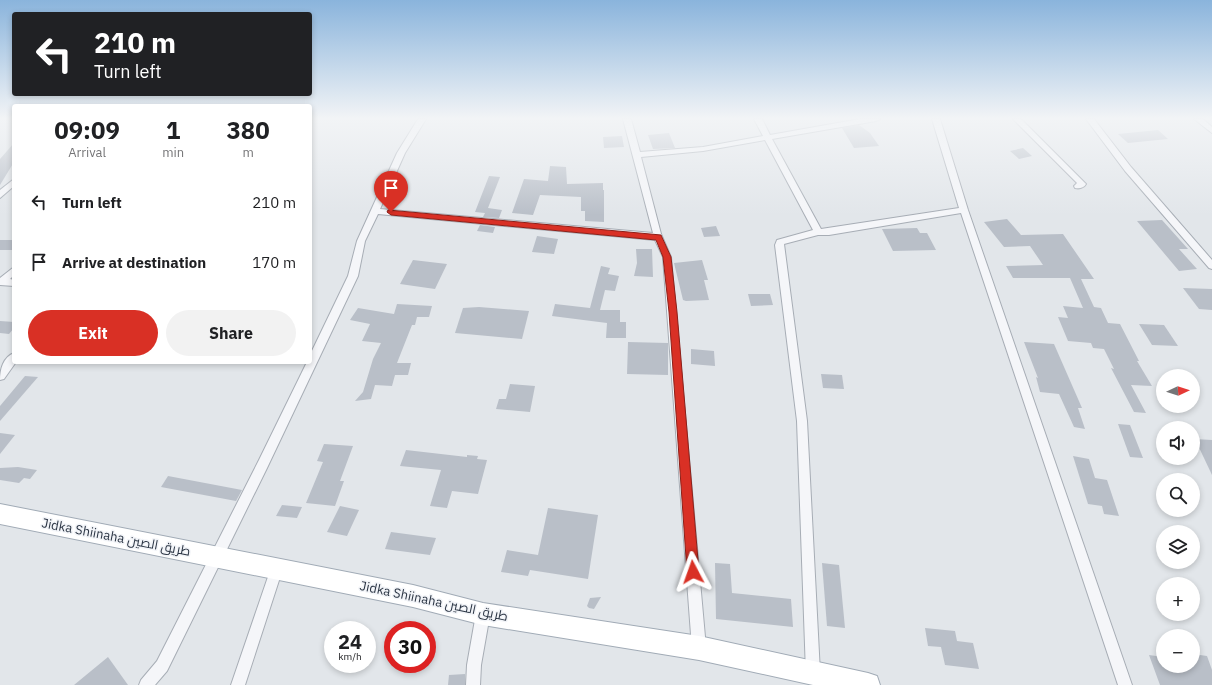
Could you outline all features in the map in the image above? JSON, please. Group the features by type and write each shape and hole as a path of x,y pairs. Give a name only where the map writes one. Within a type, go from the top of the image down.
{"main road":[{"name":"Jidka Shiinaha طريق الصين","path":"0,514 413,596 484,614 699,648 868,685"}],"street":[{"path":"312,363 354,276 361,241 402,151"},
{"path":"635,151 658,237 667,257 673,312 699,648"},
{"path":"636,155 681,151"},
{"path":"775,151 818,232"},
{"path":"946,151 964,210 1125,685"},
{"path":"1048,151 1074,174 1082,184 1078,186"},
{"path":"1114,151 1128,169 1212,266"},
{"path":"0,195 12,184"},
{"path":"813,674 802,421 779,245 780,242 785,240 818,232 830,232 964,210"},
{"path":"375,211 658,237"},
{"path":"0,282 12,272"},
{"path":"0,282 12,283"},
{"path":"0,376 8,360"},
{"path":"146,685 162,666 311,364"},
{"path":"238,685 276,568"},
{"path":"473,685 474,665 484,614"}],"building":[{"path":"7,151 12,151 12,165 0,185 0,159"},
{"path":"1010,151 1026,151 1032,156 1019,159"},
{"path":"550,166 566,167 567,184 603,183 604,222 585,221 585,211 581,211 581,197 540,195 533,215 512,213 524,179 548,181"},
{"path":"489,176 500,177 488,208 502,210 499,218 483,217 485,213 475,212"},
{"path":"1007,219 1021,235 1063,234 1094,279 1081,279 1094,307 1101,308 1108,323 1120,324 1139,361 1137,361 1152,386 1131,385 1146,413 1134,412 1111,368 1114,369 1104,349 1093,348 1091,343 1068,341 1058,317 1068,318 1063,306 1083,308 1070,278 1013,278 1006,266 1043,265 1030,246 1004,247 984,222"},
{"path":"1162,220 1188,249 1179,249 1197,269 1179,271 1137,221"},
{"path":"480,225 495,227 493,233 477,231"},
{"path":"716,226 720,236 704,237 701,228"},
{"path":"917,228 920,233 927,233 936,250 893,251 882,229"},
{"path":"537,236 558,239 554,254 532,252"},
{"path":"0,240 12,240 12,250 0,250"},
{"path":"636,249 652,249 653,277 634,276 637,263"},
{"path":"413,260 447,264 435,289 400,284"},
{"path":"702,260 708,280 704,280 709,300 683,300 674,263"},
{"path":"601,266 610,268 608,274 619,276 615,291 605,290 600,310 620,310 620,322 626,322 626,338 606,338 607,323 552,316 555,304 590,308"},
{"path":"1183,288 1212,289 1212,310 1199,309"},
{"path":"748,294 770,294 773,305 751,306"},
{"path":"397,304 432,306 429,317 417,317 415,325 412,325 397,363 411,363 408,375 395,375 392,386 375,385 371,399 355,401 363,392 373,359 381,343 362,341 370,324 350,320 358,308 394,314"},
{"path":"479,307 529,311 522,339 455,333 463,308"},
{"path":"0,321 12,322 12,330 9,334 0,333"},
{"path":"1139,324 1164,325 1178,346 1152,345"},
{"path":"628,342 668,343 668,375 627,374"},
{"path":"1024,342 1054,344 1082,408 1078,408 1085,429 1074,427 1059,394 1040,392 1036,377 1038,378"},
{"path":"691,349 714,351 715,366 691,364"},
{"path":"821,374 842,375 844,389 823,388"},
{"path":"25,376 38,377 0,421 0,406"},
{"path":"510,384 535,386 530,412 496,409 499,399 506,399"},
{"path":"1118,424 1130,425 1143,458 1130,457"},
{"path":"0,433 15,435 0,454"},
{"path":"1200,439 1212,440 1212,475 1200,450"},
{"path":"324,444 353,446 340,481 344,481 335,506 306,503 323,462 317,461"},
{"path":"406,450 467,457 467,455 478,456 477,459 487,460 478,494 452,491 447,508 430,506 441,470 400,466"},
{"path":"1073,456 1089,459 1095,478 1107,480 1119,516 1104,514 1102,506 1088,504"},
{"path":"18,467 37,470 30,479 24,478 19,483 0,480 0,468"},
{"path":"168,476 242,490 236,501 161,487"},
{"path":"282,505 302,507 297,518 276,516"},
{"path":"340,506 359,510 347,536 327,532"},
{"path":"548,508 598,515 588,579 530,570 528,576 501,572 507,550 538,555"},
{"path":"391,532 436,538 430,555 385,549"},
{"path":"715,563 730,564 732,593 791,599 793,627 716,619"},
{"path":"822,563 839,565 845,628 827,626"},
{"path":"601,597 594,609 587,606 590,598"},
{"path":"925,628 955,631 957,641 973,643 979,669 945,665 941,647 928,646"},
{"path":"1149,655 1156,656 1156,673 1200,673 1200,655 1207,656 1212,670 1212,685 1160,685"},
{"path":"108,657 128,685 74,685"},
{"path":"465,674 465,685 448,685 449,675"}],"route":[{"path":"391,212 658,237 667,257 673,312 693,572"}]}
